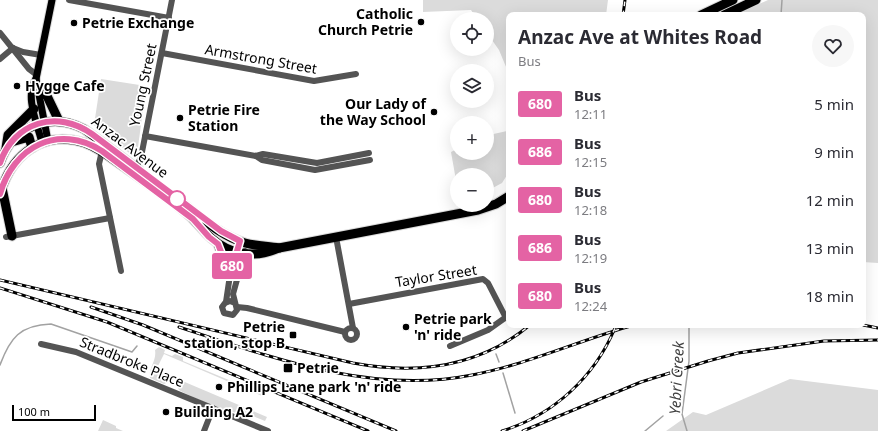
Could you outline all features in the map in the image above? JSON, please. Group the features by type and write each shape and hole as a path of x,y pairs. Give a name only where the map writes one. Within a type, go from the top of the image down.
{"highway":[{"path":"707,12 733,0"},
{"path":"730,12 756,0"},
{"path":"39,90 47,96 59,121"},
{"path":"9,144 8,135 21,119 34,109"},
{"name":"Anzac Avenue","path":"41,123 59,121 74,124 84,129 185,213 209,237 218,244 240,252 262,253 279,248 478,210 496,204 506,198"},
{"path":"0,163 9,144 25,129 41,123"},
{"path":"9,144 27,137 31,140 32,148"},
{"name":"Anzac Avenue","path":"45,142 75,140 92,146 134,170 221,231 244,242 279,248"},
{"path":"9,236 1,191 13,164 32,148 45,142"},
{"path":"218,244 230,275"}],"main road":[{"path":"41,123 34,109 32,88 37,77 52,0"},
{"path":"37,77 41,123 45,142"}],"street":[{"path":"69,0 169,18"},
{"name":"Young Street","path":"134,170 141,157 172,0"},
{"path":"0,33 37,77"},
{"path":"13,48 41,55"},
{"path":"0,59 13,48"},
{"name":"Armstrong Street","path":"162,54 314,82 356,74"},
{"path":"145,136 256,156 263,154 317,163 370,157"},
{"path":"102,151 99,164 121,271"},
{"path":"9,236 110,218"},
{"path":"336,237 353,328 358,333 353,340 346,338 345,332"},
{"path":"240,252 234,290 236,305 234,314 230,316 222,309 226,302 230,275 244,242"},
{"name":"Taylor Street","path":"349,304 483,279 488,283 506,315"},
{"path":"226,302 230,301 236,305 247,308 345,332"},
{"path":"450,346 488,330 506,318"},
{"path":"345,332 349,328 353,328"},
{"name":"Stradbroke Place","path":"41,344 76,352 268,431"},
{"path":"204,431 213,408"}],"shaded area":[{"path":"423,0 608,0 606,12 506,12 506,67 499,50 494,43 494,12 472,12 471,10 423,12"},
{"path":"768,0 878,0 878,263 866,262 866,12 742,12"},
{"path":"101,79 146,86 137,155 133,156 94,125"},
{"path":"506,131 506,177 502,183 494,187 494,168 454,168 452,160 494,160 494,134"},
{"path":"159,347 165,350 164,353 172,356 175,354 183,357 183,361 265,395 262,396 164,354 156,370 172,378 171,381 164,384 150,378 150,371 155,358 155,350"},
{"path":"790,379 878,390 878,431 666,431 693,412 706,415"},
{"path":"179,380 267,417 265,421 241,411 240,413 235,413 219,408 179,390 177,386"},
{"path":"103,420 116,426 116,428 123,431 98,431"}],"waterway":[{"name":"Yebri Creek","path":"781,12 782,0"},
{"path":"0,365 12,340 24,330 40,325 51,324 132,352 137,346"},
{"name":"Yebri Creek","path":"687,431 682,414 689,361 689,328"},
{"path":"496,354 499,362"},
{"path":"503,373 515,413"},
{"path":"675,413 681,413"},
{"path":"645,431 663,416"}],"railway":[{"path":"623,12 625,0"},
{"path":"0,280 353,363 377,367 423,368 446,365 489,351 526,328"},
{"path":"0,288 107,322 368,431"},
{"path":"91,307 143,325 396,431"},
{"path":"866,326 878,328"},
{"path":"179,327 250,350 323,370 360,377 397,380 435,380 492,371 533,359 624,328"},
{"path":"502,431 521,424 538,415 555,405 570,392 596,363 615,328"},
{"path":"523,431 641,382 738,353 824,341 878,340"}],"bus line":[{"name":"680","path":"0,163 6,148 12,140 30,127 44,122 55,121 74,124 92,134 159,186 221,231 240,241 230,275 218,244 209,237 193,219 102,151 86,143 75,140 62,139 48,141 37,145 28,151 13,164 5,178 0,194"}],"place":[{"name":"Catholic Church Petrie","path":"421,22"},
{"name":"Petrie Exchange","path":"74,23"},
{"name":"Hygge Cafe","path":"17,86"},
{"name":"Our Lady of the Way School","path":"434,112"},
{"name":"Petrie Fire Station","path":"180,118"},
{"name":"Petrie park 'n' ride","path":"406,327"},
{"name":"Petrie station, stop B","path":"293,335"},
{"name":"Petrie","path":"288,368"},
{"name":"Phillips Lane park 'n' ride","path":"219,387"},
{"name":"Building A2","path":"166,412"}]}
